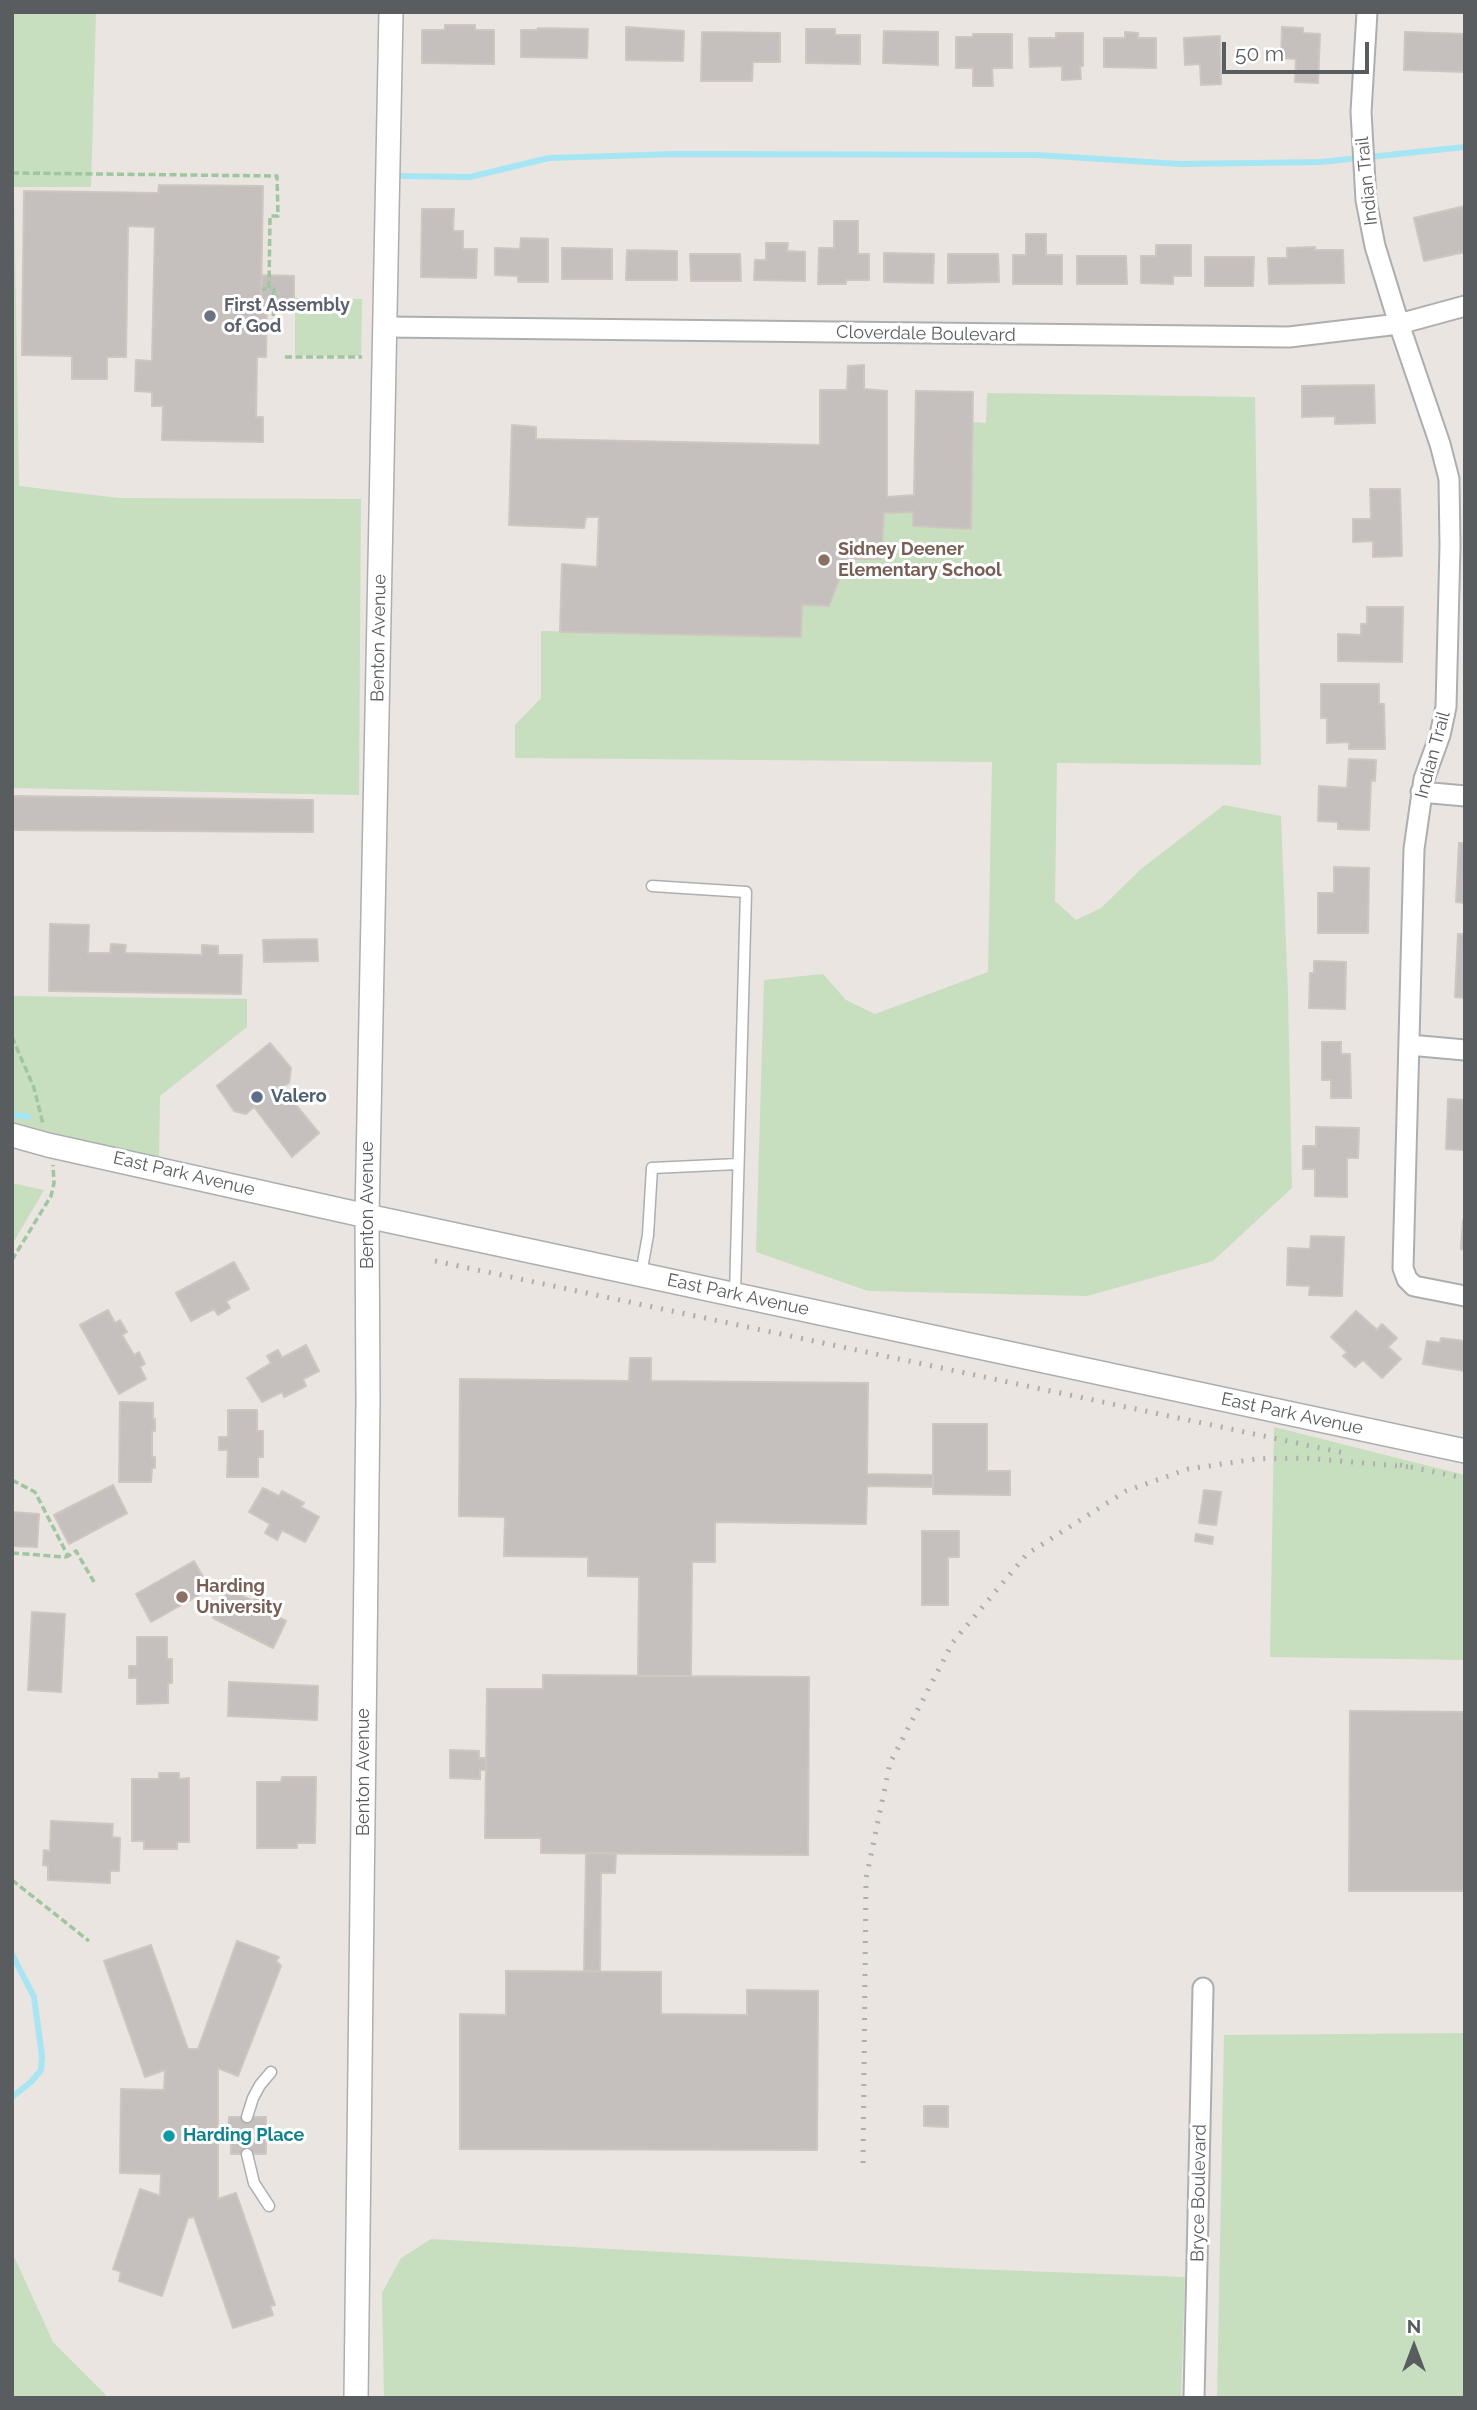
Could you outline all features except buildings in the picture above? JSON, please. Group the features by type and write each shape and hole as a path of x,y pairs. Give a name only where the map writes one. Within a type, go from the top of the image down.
{"street":[{"name":"Benton Avenue","path":"356,2398 368,1401 367,1216 391,12"},
{"name":"Indian Trail","path":"1367,12 1361,112 1366,200 1376,246 1399,324 1446,461 1457,545 1446,707 1440,735 1421,792 1414,849 1403,1268 1407,1279 1414,1286 1465,1296"},
{"name":"Cloverdale Boulevard","path":"385,327 1252,338 1326,334 1399,324 1465,306"},
{"path":"1421,792 1465,796"},
{"path":"1409,1045 1465,1050"},
{"name":"East Park Avenue","path":"13,1135 367,1216 1465,1451"},
{"name":"Bryce Boulevard","path":"1194,2398 1203,1988"}],"lane":[{"path":"652,886 746,892 735,1294"},
{"path":"641,1275 648,1235 652,1168 738,1164"},
{"path":"247,2117 253,2098 271,2071"},
{"path":"247,2154 254,2183 269,2206"}],"path":[{"path":"12,173 277,176 278,216 270,216 269,289"},
{"path":"262,289 274,289 273,330 267,330"},
{"path":"285,357 364,356"},
{"path":"12,1480 35,1492 68,1556"},
{"path":"12,1553 65,1557 76,1550 94,1582"},
{"path":"12,1880 89,1941"}],"green space":[{"path":"12,12 96,12 91,187 14,187 19,486 119,498 361,499 359,795 12,788"},
{"path":"295,298 362,299 361,356 295,355"},
{"path":"987,393 1255,397 1261,765 1057,763 1055,901 1076,920 1101,908 1141,869 1224,805 1281,816 1292,1188 1213,1261 1087,1296 868,1291 756,1252 764,980 823,974 846,1000 875,1014 988,972 992,762 515,758 515,725 541,698 541,631 801,637 802,605 829,606 847,559 881,559 884,513 913,512 914,526 971,529 973,422 986,423"},
{"path":"12,996 247,999 247,1027 160,1096 159,1160 12,1122"},
{"path":"12,1183 44,1190 12,1245"},
{"path":"1274,1427 1465,1475 1465,1660 1270,1657"},
{"path":"1465,2033 1465,2398 1217,2398 1224,2035"},
{"path":"431,2239 971,2269 1185,2277 1181,2398 384,2398 382,2293 401,2258"},
{"path":"13,2254 53,2342 109,2398 12,2398"}],"waterway":[{"path":"395,176 470,177 549,158 676,154 1037,155 1180,164 1321,162 1465,147"},
{"path":"12,1114 28,1117"},
{"path":"12,1954 34,1997 42,2056 41,2070 12,2097"}],"railway":[{"path":"435,1261 1349,1454"},
{"path":"863,2163 866,1879 890,1763 953,1642 1027,1554 1126,1491 1188,1469 1256,1459 1305,1458 1410,1467"},
{"path":"1400,1465 1465,1478"}],"place":[{"name":"First Assembly of God","path":"210,316"},
{"name":"Sidney Deener Elementary School","path":"824,560"},
{"name":"Valero","path":"257,1097"},
{"name":"Harding University","path":"182,1597"},
{"name":"Harding Place","path":"169,2136"}]}
